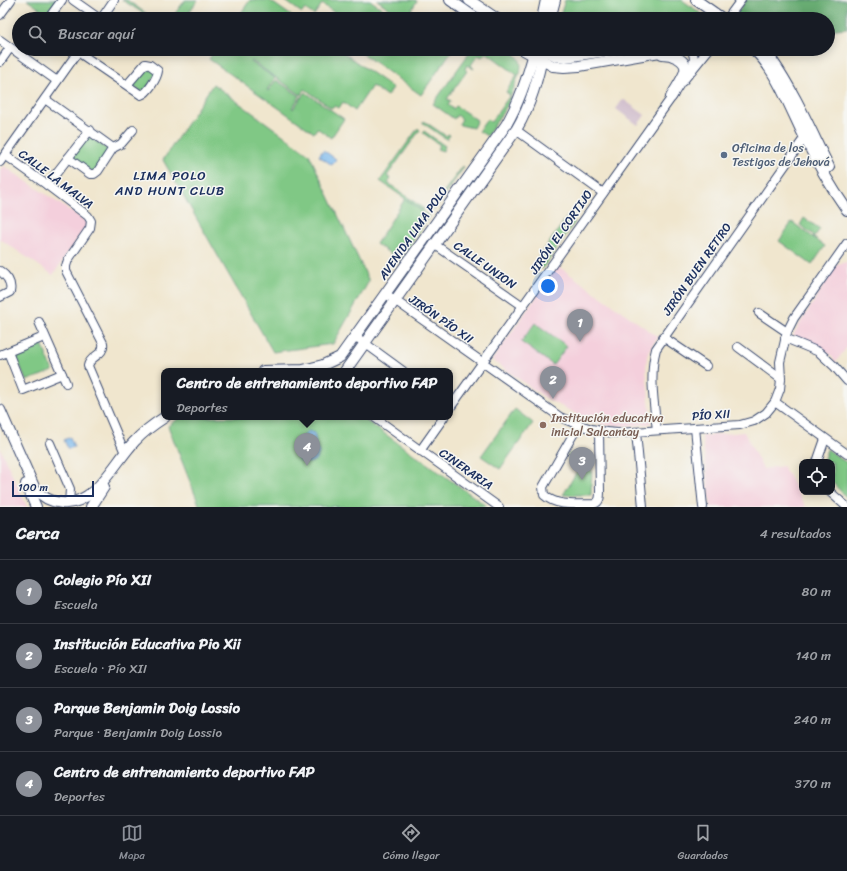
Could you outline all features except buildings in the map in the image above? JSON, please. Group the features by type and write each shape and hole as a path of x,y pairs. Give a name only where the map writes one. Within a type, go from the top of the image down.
{"main road":[{"path":"450,0 467,12"},
{"path":"469,0 486,12"},
{"path":"543,12 546,0"},
{"path":"552,12 555,0"},
{"path":"696,0 713,12"},
{"name":"AVENIDA LIMA POLO","path":"311,368 323,365 340,357 386,294 506,125 538,56"},
{"name":"AVENIDA LIMA POLO","path":"345,368 364,344 516,130 527,111 535,84 539,56"},
{"path":"544,56 556,67"},
{"path":"556,56 572,56"},
{"path":"535,84 545,73 556,67 579,66 637,56"},
{"path":"671,97 685,71 685,66 681,60 674,56"},
{"path":"760,56 772,72 805,137 830,183 847,210"},
{"path":"768,56 780,72 831,172 847,198"},
{"path":"444,212 453,218"},
{"path":"0,410 35,489 40,495 52,501 77,504 97,487 134,442 149,428 161,420"},
{"path":"91,507 106,484 126,459 150,435 168,420"},
{"path":"0,423 36,507"}],"street":[{"path":"0,15 11,0"},
{"path":"53,12 62,0"},
{"path":"73,0 90,12"},
{"path":"105,12 114,0"},
{"path":"732,12 741,0"},
{"path":"0,40 10,48 0,62"},
{"path":"29,56 57,81"},
{"path":"2,159 75,56"},
{"path":"87,56 128,85"},
{"path":"692,70 694,56"},
{"name":"JIRÓN EL CORTIJO","path":"453,403 671,97 703,56"},
{"path":"44,99 90,130 113,148"},
{"path":"47,185 90,130"},
{"path":"68,158 90,174 94,174 98,171 113,148 121,144 133,130"},
{"path":"516,130 603,193"},
{"name":"JIRÓN BUEN RETIRO","path":"657,430 652,375 653,359 656,349 805,137"},
{"name":"CALLE LA MALVA","path":"2,159 47,185 88,216 91,224 90,228 68,260 66,271 103,343 100,354 91,359 88,366 125,453"},
{"name":"CALLE UNION","path":"434,244 523,306"},
{"name":"PÍO XII","path":"847,244 845,249 847,254"},
{"name":"PÍO XII","path":"483,363 560,417 578,426 599,432 618,433 747,424 766,413 778,397 781,380 780,362 786,335 794,318 847,244"},
{"path":"0,271 8,280 10,289 8,294 0,297"},
{"name":"JIRÓN PÍO XII","path":"386,294 483,363"},
{"path":"759,313 786,335 819,352 847,381"},
{"path":"39,322 44,337 66,383"},
{"path":"355,336 398,368"},
{"path":"44,337 4,354 23,390 62,374"},
{"path":"663,337 706,366"},
{"path":"738,347 781,380"},
{"path":"775,402 847,454"},
{"name":"CINERARIA","path":"378,420 498,507"},
{"path":"420,451 442,420"},
{"path":"578,426 543,487 544,495 548,499 557,503 594,504 599,500 599,432"},
{"path":"695,428 703,507"},
{"path":"636,432 643,507"},
{"path":"818,459 825,439"},
{"path":"50,443 77,504"},
{"path":"833,495 843,506"}],"shaded area":[{"path":"623,99 645,115 638,125 616,109"},
{"path":"4,166 88,223 53,275 0,239 0,172"},
{"path":"847,262 847,347 835,363 832,356 822,348 793,335 837,264"},
{"path":"558,266 658,337 647,356 646,369 651,423 626,426 607,425 592,422 547,399 492,360"},
{"path":"744,432 763,469 783,466 806,507 711,507 702,436"},
{"path":"0,448 27,507 0,507"}],"green space":[{"path":"27,0 62,0 53,12 44,12"},
{"path":"122,0 127,0 144,12 141,12"},
{"path":"185,0 198,0 189,12 176,12"},
{"path":"250,0 269,0 286,12 242,12"},
{"path":"284,0 370,0 387,12 333,12 322,4 316,12 310,12 305,9 303,12"},
{"path":"377,0 417,1 410,12 394,12"},
{"path":"565,0 682,0 699,12 561,12"},
{"path":"746,0 847,0 847,28 835,29 835,12 738,12"},
{"path":"211,56 348,56 393,88 387,96 372,86 355,111 343,102 339,108 334,106 331,108 305,89 301,95 252,61 251,62 275,78 267,90 268,91 276,80 300,96 292,108 293,109 305,92 344,119 331,138 317,128 314,133 209,59"},
{"path":"366,56 448,56 421,95"},
{"path":"467,56 477,56 471,65 474,69 467,65 465,69 467,71 447,99 451,101 448,105 453,109 456,106 477,120 473,128 460,125 459,124 462,119 457,115 454,119 433,104"},
{"path":"491,56 517,56 521,64 520,74 507,106 487,136 479,131 487,119 491,122 510,95 506,92 517,75"},
{"path":"143,66 158,71 144,93 128,84"},
{"path":"213,84 309,154 369,281 333,344 273,352 163,160"},
{"path":"424,121 446,136 448,134 450,135 446,139 423,123"},
{"path":"418,128 420,130 387,176 391,179 388,183 424,209 423,211 380,181"},
{"path":"424,131 445,146 443,151 437,149 440,145 423,133"},
{"path":"87,135 110,151 94,174 71,158"},
{"path":"463,166 464,167 434,209 432,208"},
{"path":"405,199 429,216 400,260 376,244"},
{"path":"567,217 575,222 542,269 535,263"},
{"path":"804,218 820,229 815,236 800,225"},
{"path":"792,222 825,246 812,265 779,241"},
{"path":"535,323 567,346 553,365 521,342"},
{"path":"41,342 53,371 26,381 15,352"},
{"path":"515,409 533,423 500,469 481,456"},
{"path":"177,420 365,420 487,506 200,507 168,426"},
{"path":"827,449 847,463 847,498 835,485 835,459 824,459"},
{"path":"569,453 592,465 591,495 563,495 582,463 567,455"}],"water":[{"path":"323,150 336,159 332,165 319,156"},
{"path":"308,431 314,433 316,446 319,453 316,459 307,463 299,460 296,454 299,450 305,451 307,445 304,435"},
{"path":"70,437 74,447 68,449 64,440"}],"place":[{"name":"Oficina de los Testigos de Jehová","path":"724,155"},
{"name":"Colegio Pío XII","path":"580,342"},
{"name":"Institución Educativa Pio Xii","path":"553,399"},
{"name":"Institución educativa inicial Salcantay","path":"543,425"},
{"name":"Centro de entrenamiento deportivo FAP","path":"307,466"},
{"name":"Parque Benjamin Doig Lossio","path":"582,480"}],"district":[{"name":"LIMA POLO AND HUNT CLUB","path":"170,182"}]}
